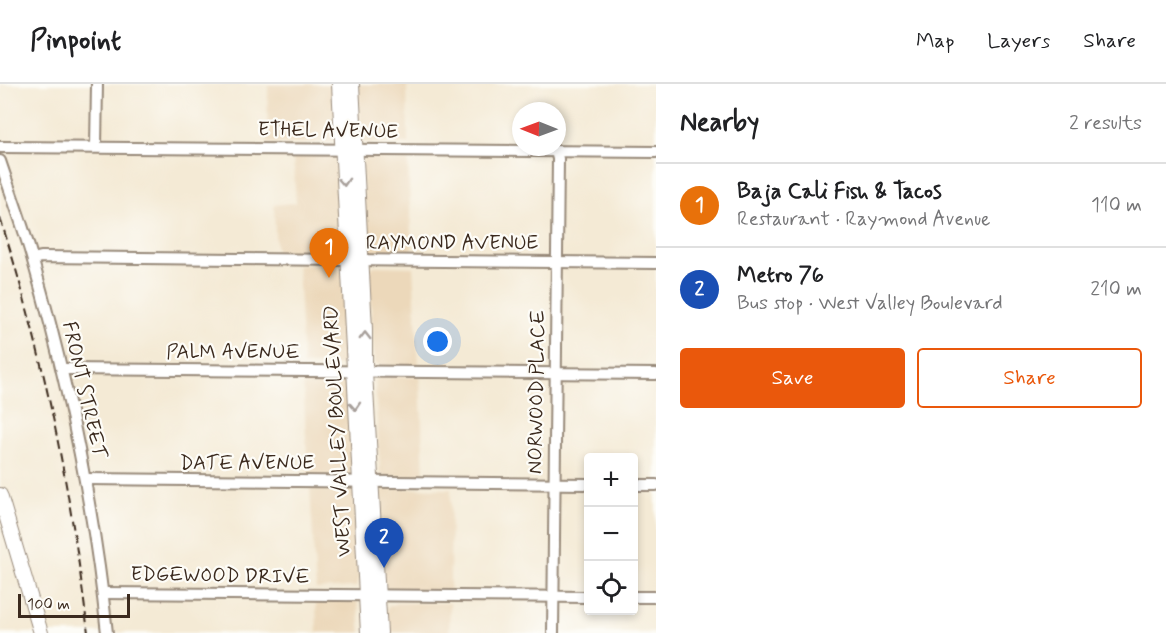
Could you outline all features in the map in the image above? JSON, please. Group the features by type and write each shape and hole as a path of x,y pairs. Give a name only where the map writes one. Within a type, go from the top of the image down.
{"main road":[{"name":"WEST VALLEY BOULEVARD","path":"339,84 349,149"},
{"name":"WEST VALLEY BOULEVARD","path":"352,84 349,149 349,248 355,260 372,595 380,633"},
{"path":"0,495 4,525 41,633"},
{"name":"WEST VALLEY BOULEVARD","path":"368,633 372,595"}],"street":[{"path":"96,147 97,84"},
{"name":"ETHEL AVENUE","path":"0,147 512,151"},
{"name":"ETHEL AVENUE","path":"566,151 656,152"},
{"name":"NORWOOD PLACE","path":"553,633 557,156"},
{"name":"FRONT STREET","path":"0,161 33,259 62,369 86,479 107,633"},
{"name":"RAYMOND AVENUE","path":"33,259 43,257 656,263"},
{"name":"PALM AVENUE","path":"62,369 656,374"},
{"name":"DATE AVENUE","path":"86,479 584,484"},
{"path":"638,484 656,485"},
{"name":"EDGEWOOD DRIVE","path":"103,593 584,597"},
{"path":"638,597 656,597"}],"shaded area":[{"path":"268,84 333,84 334,141 329,143 267,143"},
{"path":"358,84 410,84 407,86 408,143 365,143 362,141"},
{"path":"293,155 331,155 336,160 341,247 337,254 276,254 274,205 296,203"},
{"path":"408,156 412,256 373,255 367,250 362,162 365,157"},
{"path":"298,265 337,266 342,272 347,360 342,365 303,365"},
{"path":"374,266 413,267 419,367 379,366 374,363 369,271"},
{"path":"303,377 344,377 348,383 353,471 348,476 308,477"},
{"path":"379,377 420,377 424,478 386,477 380,473 375,382"},
{"path":"310,487 349,488 354,493 359,579 356,587 316,589"},
{"path":"385,488 451,489 450,590 393,591 385,587 380,502 381,492"},
{"path":"316,601 355,601 358,603 361,633 317,633"},
{"path":"397,603 450,603 449,633 387,633 387,610 389,606"}],"railway":[{"path":"0,218 43,371 64,475 88,633"}],"place":[{"name":"Baja Cali Fish & Tacos","path":"329,278"},
{"name":"Metro 76","path":"384,568"}]}
